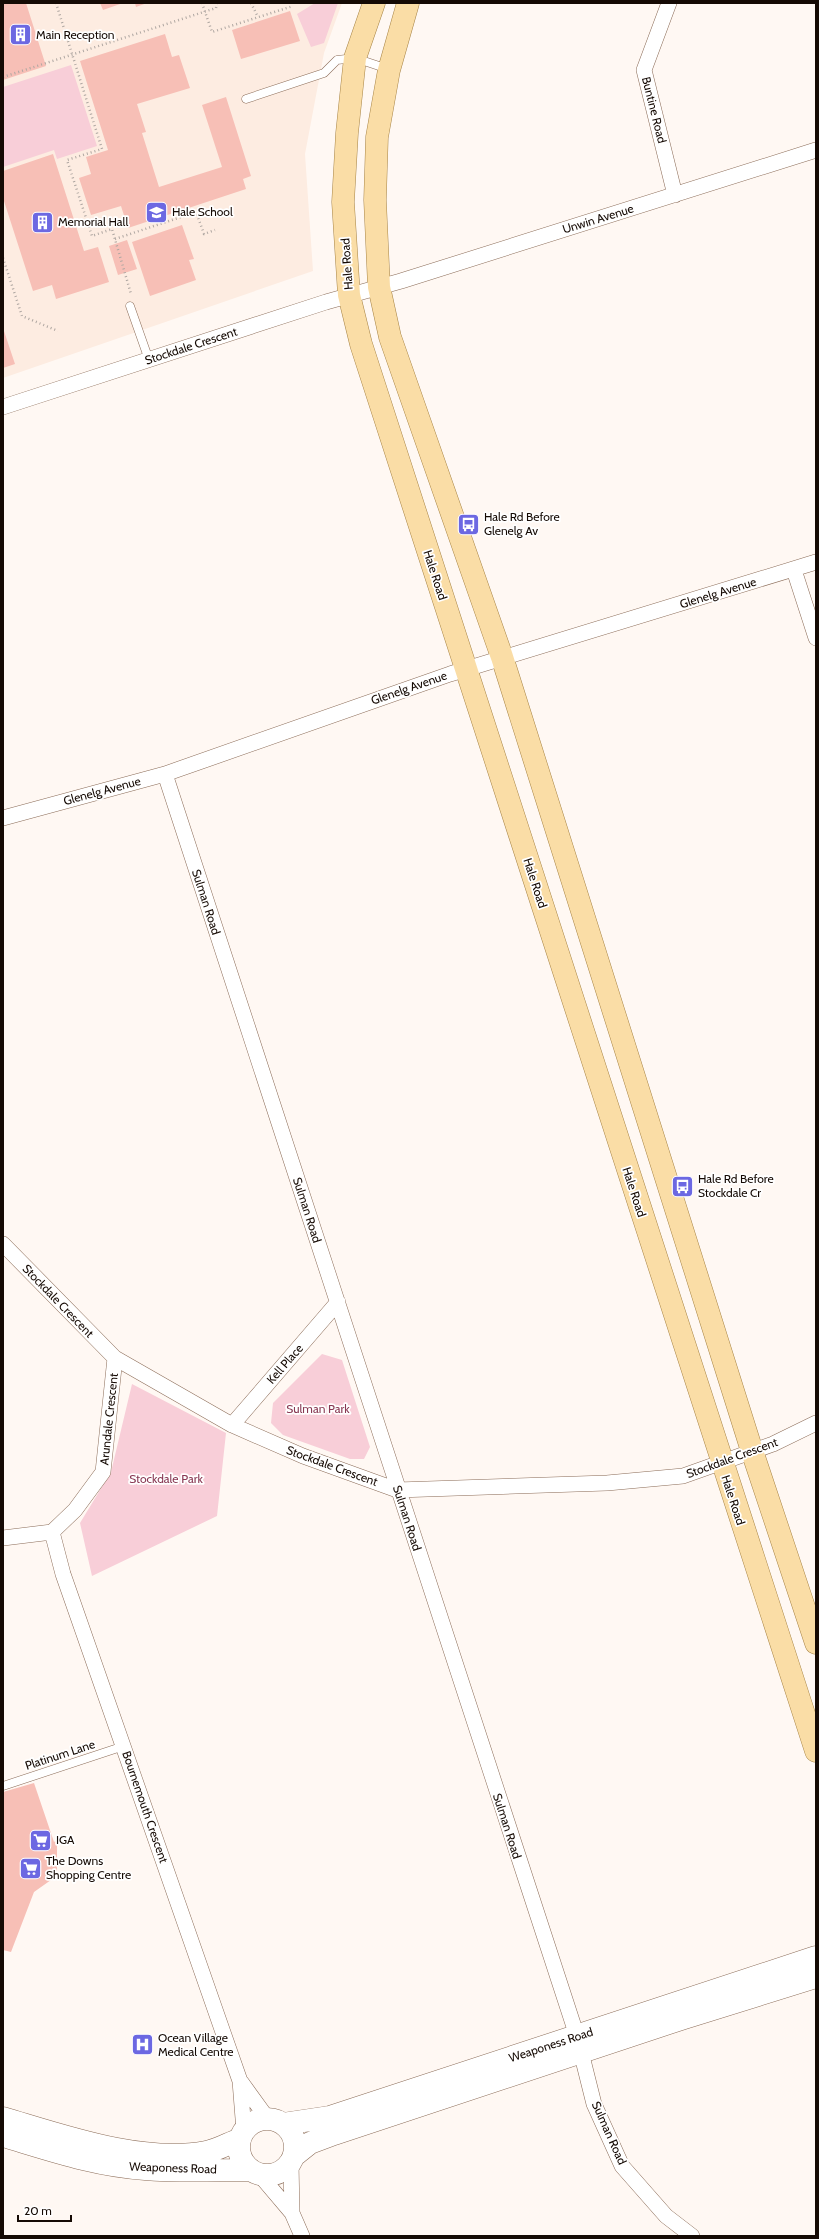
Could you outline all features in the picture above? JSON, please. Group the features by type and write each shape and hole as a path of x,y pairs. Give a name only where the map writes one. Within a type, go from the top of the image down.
{"main road":[{"name":"Hale Road","path":"374,3 355,58 347,133 343,202 349,295 361,344 721,1462 816,1751"},
{"path":"408,3 388,70 377,137 375,200 379,287 390,337 502,657 752,1451 816,1643"},
{"name":"Weaponess Road","path":"293,2159 310,2143 816,1957"},
{"name":"Weaponess Road","path":"275,2121 330,2117 579,2044 816,1977"},
{"name":"Weaponess Road","path":"3,2118 93,2145 153,2154 184,2155 208,2152 242,2135"},
{"path":"275,2121 294,2138 293,2159 277,2174 255,2172 240,2156 242,2135 250,2124 275,2121"},
{"name":"Weaponess Road","path":"3,2136 82,2160 145,2170 255,2172"}],"street":[{"name":"Buntine Road","path":"669,3 644,70 675,195"},
{"name":"Unwin Avenue","path":"379,287 816,150"},
{"name":"Stockdale Crescent","path":"3,407 349,295 379,287"},
{"name":"Glenelg Avenue","path":"3,818 165,774 502,657 794,570 816,562"},
{"path":"794,570 816,638"},
{"name":"Sulman Road","path":"165,774 579,2044 594,2104 622,2166 666,2216 692,2236"},
{"name":"Stockdale Crescent","path":"3,1244 115,1358 232,1425 303,1456 398,1490 607,1484 683,1476 752,1451 816,1423"},
{"name":"Kell Place","path":"232,1425 338,1302"},
{"name":"Arundale Crescent","path":"52,1532 75,1510 104,1472 115,1358"},
{"path":"3,1538 52,1532"},
{"name":"Bournemouth Crescent","path":"52,1532 62,1574 124,1746 240,2081 242,2135"},
{"name":"Bournemouth Crescent","path":"240,2081 275,2121"},
{"path":"292,2213 293,2159"},
{"path":"255,2172 292,2213 302,2236"}],"lane":[{"path":"246,99 324,73 337,60 355,58 388,70"},
{"path":"130,306 150,360"},
{"name":"Platinum Lane","path":"3,1786 124,1746"}],"path":[{"path":"56,3 102,149 67,160 92,236 112,229 132,297"},
{"path":"202,3 212,32 293,6"},
{"path":"3,77 205,12 216,8 217,3"},
{"path":"251,3 258,17"},
{"path":"115,239 196,212 204,234 215,230"},
{"path":"3,258 22,316 58,331"}],"shaded area":[{"name":"Hale School","path":"3,3 342,3 324,53 305,154 313,271 3,378"}],"green space":[{"path":"315,3 338,3 324,43 311,47 297,14"},
{"path":"71,65 97,146 57,159 54,150 3,167 3,87"},
{"name":"Sulman Park","path":"322,1354 342,1360 370,1447 364,1459 350,1459 283,1435 271,1423 273,1403"},
{"name":"Stockdale Park","path":"132,1384 226,1433 217,1516 92,1576 80,1523 111,1472"}],"building":[{"name":"Main Reception","path":"3,3 26,3 46,66 3,80"},
{"path":"100,3 123,3 103,10"},
{"path":"135,3 147,3 136,7"},
{"path":"290,11 300,41 241,59 232,30"},
{"path":"165,34 172,57 179,55 190,88 137,104 146,132 142,133 159,187 222,167 202,105 226,97 251,176 243,179 246,189 128,228 121,206 91,215 79,178 91,174 86,157 108,150 80,61"},
{"name":"Memorial Hall","path":"53,154 84,251 98,247 109,282 56,299 52,285 33,291 3,198 3,171"},
{"path":"182,225 194,259 189,260 196,280 150,296 132,242"},
{"path":"127,240 137,269 118,275 109,246"},
{"path":"3,328 15,364 3,368"},
{"name":"The Downs Shopping Centre","path":"34,1783 54,1842 57,1840 57,1870 51,1880 34,1892 11,1952 3,1950 3,1792"}],"place":[{"name":"Main Reception","path":"20,35"},
{"name":"Hale School","path":"156,212"},
{"name":"Memorial Hall","path":"43,222"},
{"name":"Hale Rd Before Glenelg Av","path":"468,524"},
{"name":"Hale Rd Before Stockdale Cr","path":"683,1186"},
{"name":"IGA","path":"41,1840"},
{"name":"The Downs Shopping Centre","path":"30,1868"},
{"name":"Ocean Village Medical Centre","path":"143,2045"}]}
